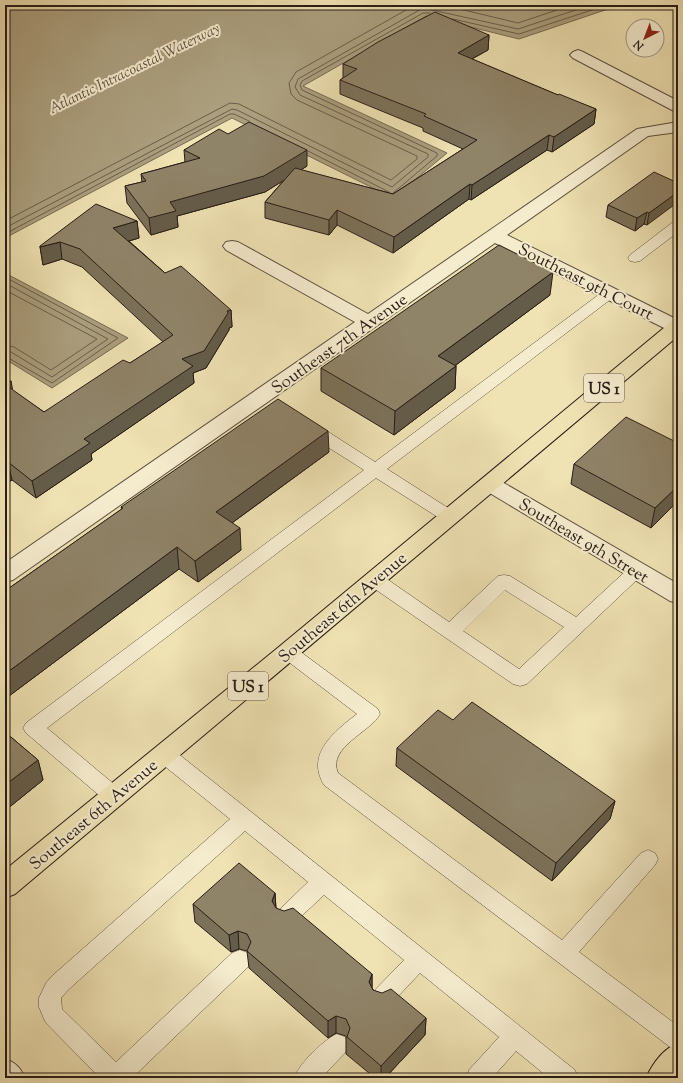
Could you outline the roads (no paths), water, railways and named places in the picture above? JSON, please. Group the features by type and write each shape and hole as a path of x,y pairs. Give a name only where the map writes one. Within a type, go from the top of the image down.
{"main road":[{"name":"Southeast 6th Avenue","path":"5,886 375,580 678,326"},
{"path":"661,1078 678,1057"}],"street":[{"path":"578,54 678,107"},
{"name":"Southeast 7th Avenue","path":"5,574 643,132 678,128"},
{"name":"Southeast 9th Court","path":"494,235 678,326"},
{"path":"232,246 369,322"},
{"name":"Southeast 9th Street","path":"490,484 678,595"},
{"path":"5,1073 10,1078"}],"lane":[{"path":"635,258 678,224"},
{"path":"114,796 33,728 610,293"},
{"path":"298,421 450,517"},
{"path":"375,580 520,679 636,570"},
{"path":"450,632 504,581 577,626"},
{"path":"288,652 370,714 329,753 326,762 326,771 331,779 678,1039"},
{"path":"164,754 567,1078"},
{"path":"240,960 116,1078 54,1016 49,1003 50,995 60,983 244,819"},
{"path":"563,954 648,859"},
{"path":"285,918 323,882"},
{"path":"381,999 419,959"},
{"path":"477,1078 514,1036"},
{"path":"305,1078 337,1045"}],"water":[{"name":"Atlantic Intracoastal Waterway","path":"5,5 620,5 519,39 426,16 303,86 447,153 393,198 232,118 5,238"},
{"path":"5,273 128,338 52,388 5,359"}]}
